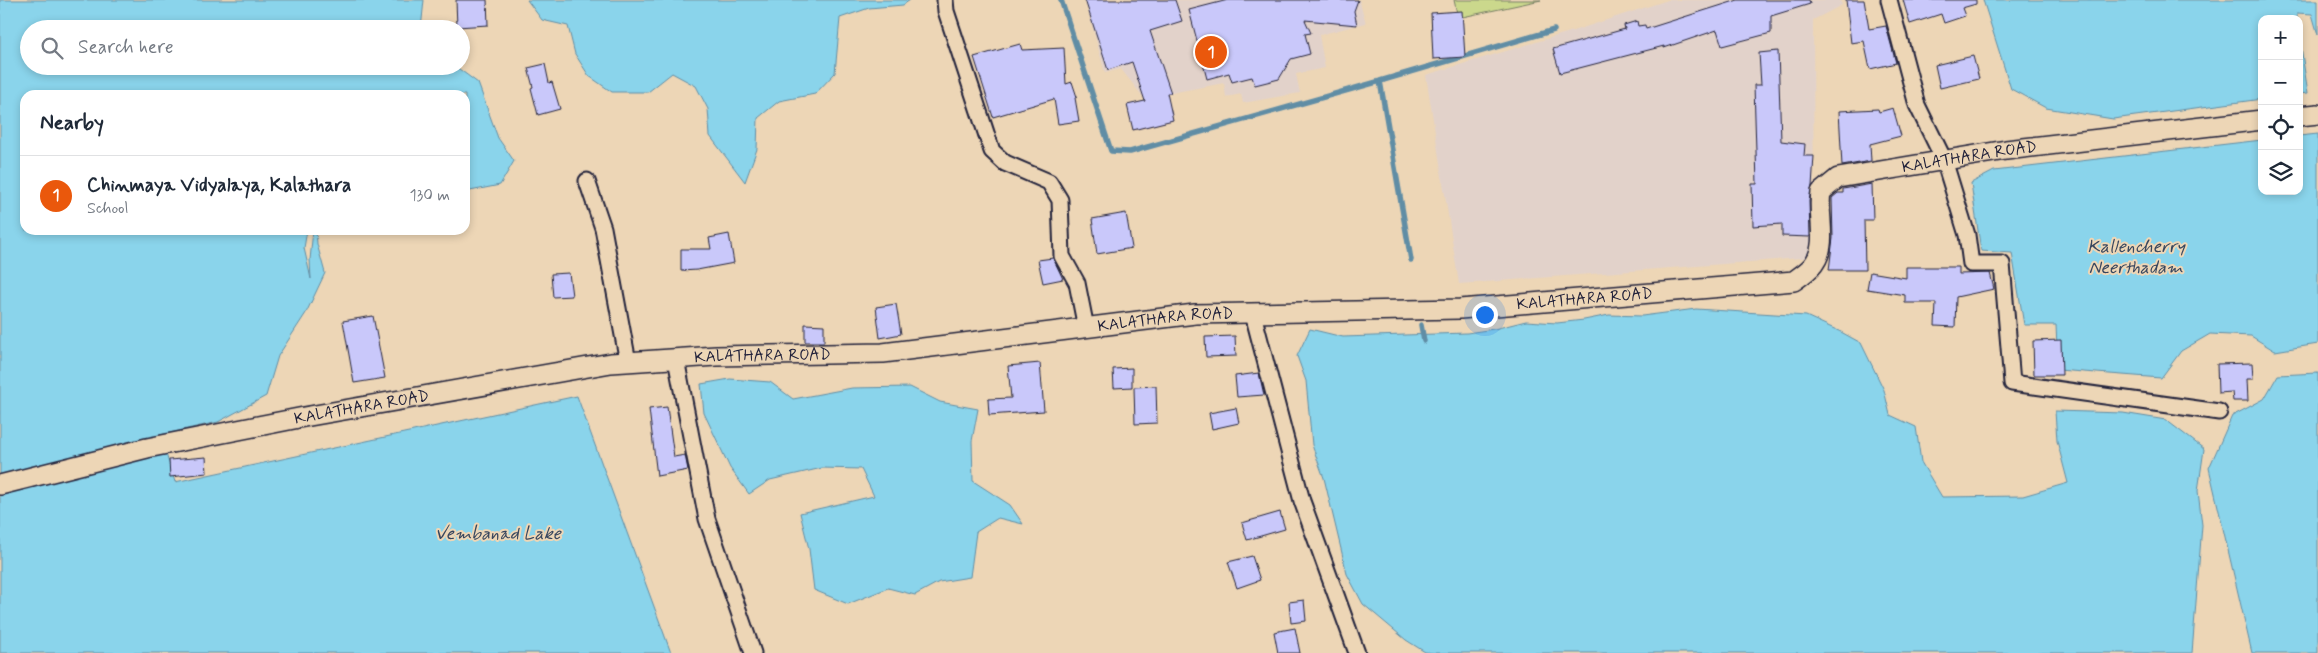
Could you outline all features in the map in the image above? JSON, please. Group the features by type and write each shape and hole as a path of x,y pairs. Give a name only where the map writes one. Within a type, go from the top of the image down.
{"street":[{"path":"945,0 946,11 992,151 1005,162 1049,182 1060,200 1062,256 1076,284 1086,328"},
{"path":"1889,0 1917,105 1944,160 1967,235 1971,264 2002,264 2012,383 2220,412"},
{"path":"2303,116 2318,114"},
{"name":"KALATHARA ROAD","path":"0,485 147,448 304,417 611,363 676,359 883,353 1195,314 1460,309 1794,281 1817,261 1821,243 1818,206 1821,192 1838,178 2006,150 2258,120"},
{"path":"587,181 603,228 628,362"},
{"path":"1254,314 1302,501 1357,653"},
{"path":"676,359 707,519 753,653"}],"shaded area":[{"path":"1085,0 1359,0 1366,23 1319,35 1325,68 1296,74 1300,93 1243,103 1241,94 1226,97 1224,83 1144,98 1121,69 1105,73"},
{"path":"1668,0 1840,0 1842,5 1813,20 1814,257 1459,284 1426,75"}],"green space":[{"path":"1454,0 1541,0 1458,18"}],"water":[{"name":"Vembanad Lake","path":"0,0 424,0 422,20 20,20 20,75 467,75 478,83 498,138 514,161 500,185 470,191 470,90 20,90 20,235 306,235 304,248 311,279 310,260 312,235 316,235 325,273 306,313 278,356 266,396 218,422 160,435 175,482 577,396 671,653 0,653"},
{"path":"527,0 910,0 903,5 869,8 840,18 835,73 815,94 779,101 758,118 757,149 745,182 710,136 708,109 696,86 672,73 648,92 612,92 589,76 575,54 568,26 542,20"},
{"path":"1983,0 2318,0 2318,35 2312,14 2258,15 2258,100 2113,119 2046,108 2011,89"},
{"path":"2303,60 2308,93 2303,94"},
{"name":"Kallencherry Neerthadam","path":"2318,134 2318,344 2275,351 2251,336 2210,334 2181,351 2161,378 2058,370 2056,325 2024,325 2012,253 1981,251 1971,183 1994,171 2258,140 2258,195 2303,195 2303,136"},
{"path":"1696,309 1806,316 1861,343 1884,390 1890,415 1916,427 1921,462 1942,497 2023,496 2068,483 2057,441 2055,411 2123,413 2166,420 2204,449 2198,491 2202,525 2192,653 1434,653 1425,652 1406,640 1363,604 1347,574 1324,478 1312,445 1306,381 1297,356 1310,329 1343,337 1467,333 1526,321 1557,323 1609,315 1642,316"},
{"path":"2318,373 2318,653 2252,653 2209,468 2232,416 2264,399 2278,375"},
{"path":"730,379 770,382 793,399 852,388 910,387 940,402 978,409 972,441 973,481 1010,505 1023,524 998,518 976,532 970,577 939,582 915,595 888,588 848,604 814,590 809,549 800,513 874,496 861,469 822,468 770,480 749,494 730,468 704,413 701,384"}],"building":[{"path":"456,0 487,0 488,25 470,26 470,20 457,20"},
{"path":"1085,0 1175,0 1182,21 1150,31 1171,93 1167,93 1173,120 1133,130 1127,105 1145,101 1132,62 1108,70"},
{"path":"1228,0 1358,0 1354,11 1357,25 1305,20 1311,33 1305,34 1310,54 1291,59 1279,79 1255,85 1252,77 1232,82 1229,73 1207,79 1189,10"},
{"path":"1738,0 1809,0 1810,4 1771,16 1771,33 1722,46 1717,30 1664,48 1664,46 1560,73 1553,49 1625,29 1624,25 1637,21 1638,26 1645,25 1646,29"},
{"path":"1846,0 1864,0 1869,29 1886,26 1896,63 1870,69 1864,41 1851,43"},
{"path":"1903,0 1976,0 1976,4 1962,8 1965,16 1944,23 1941,14 1910,24"},
{"path":"1462,11 1465,57 1433,59 1431,13"},
{"path":"1020,44 1022,50 1064,48 1066,84 1072,82 1077,97 1075,98 1079,121 1058,124 1054,99 993,117 974,57"},
{"path":"1778,51 1781,141 1805,144 1804,156 1814,156 1809,201 1810,237 1782,236 1782,224 1753,226 1752,184 1757,184 1754,85 1761,85 1759,53"},
{"path":"1973,56 1979,79 1940,88 1935,65"},
{"path":"545,64 549,83 552,82 560,109 538,115 528,68"},
{"path":"1893,108 1901,136 1870,144 1871,161 1842,166 1839,111 1878,109 1879,112"},
{"path":"1872,184 1873,220 1864,220 1865,270 1829,270 1833,238 1832,198 1838,193 1843,193 1843,189"},
{"path":"1126,213 1132,248 1097,254 1092,219"},
{"path":"729,234 734,263 681,271 681,249 711,249 709,238"},
{"path":"1053,258 1063,279 1043,283 1038,260"},
{"path":"1906,267 1959,267 1959,274 1990,273 1994,289 1956,297 1955,327 1935,326 1936,303 1905,303 1905,295 1867,289 1870,272 1906,278"},
{"path":"569,273 572,296 553,297 551,274"},
{"path":"896,304 901,334 880,338 876,307"},
{"path":"373,316 385,378 354,383 343,321"},
{"path":"805,324 824,325 824,342 805,342"},
{"path":"1235,336 1236,356 1206,357 1205,337"},
{"path":"2061,340 2062,375 2034,375 2033,341"},
{"path":"1040,363 1044,411 989,415 988,399 1011,398 1008,366"},
{"path":"2252,363 2253,379 2247,379 2248,401 2233,401 2232,392 2218,393 2217,364"},
{"path":"1132,368 1132,387 1114,388 1113,369"},
{"path":"1259,373 1264,395 1237,397 1235,376"},
{"path":"1156,386 1157,423 1135,424 1134,387"},
{"path":"667,407 674,457 685,455 688,470 657,476 649,409"},
{"path":"1236,408 1239,423 1212,429 1209,413"},
{"path":"206,457 207,473 170,477 169,460"},
{"path":"1280,512 1285,529 1247,540 1242,523"},
{"path":"1252,556 1260,580 1237,588 1228,562"},
{"path":"1304,600 1306,621 1291,623 1289,602"},
{"path":"1295,628 1300,653 1278,653 1274,632"}],"waterway":[{"path":"1061,0 1111,151 1130,152 1384,80"},
{"path":"1411,260 1380,81 1554,30"},
{"path":"1421,325 1424,341"}],"place":[{"name":"Chinmaya Vidyalaya, Kalathara","path":"1211,52"}]}
